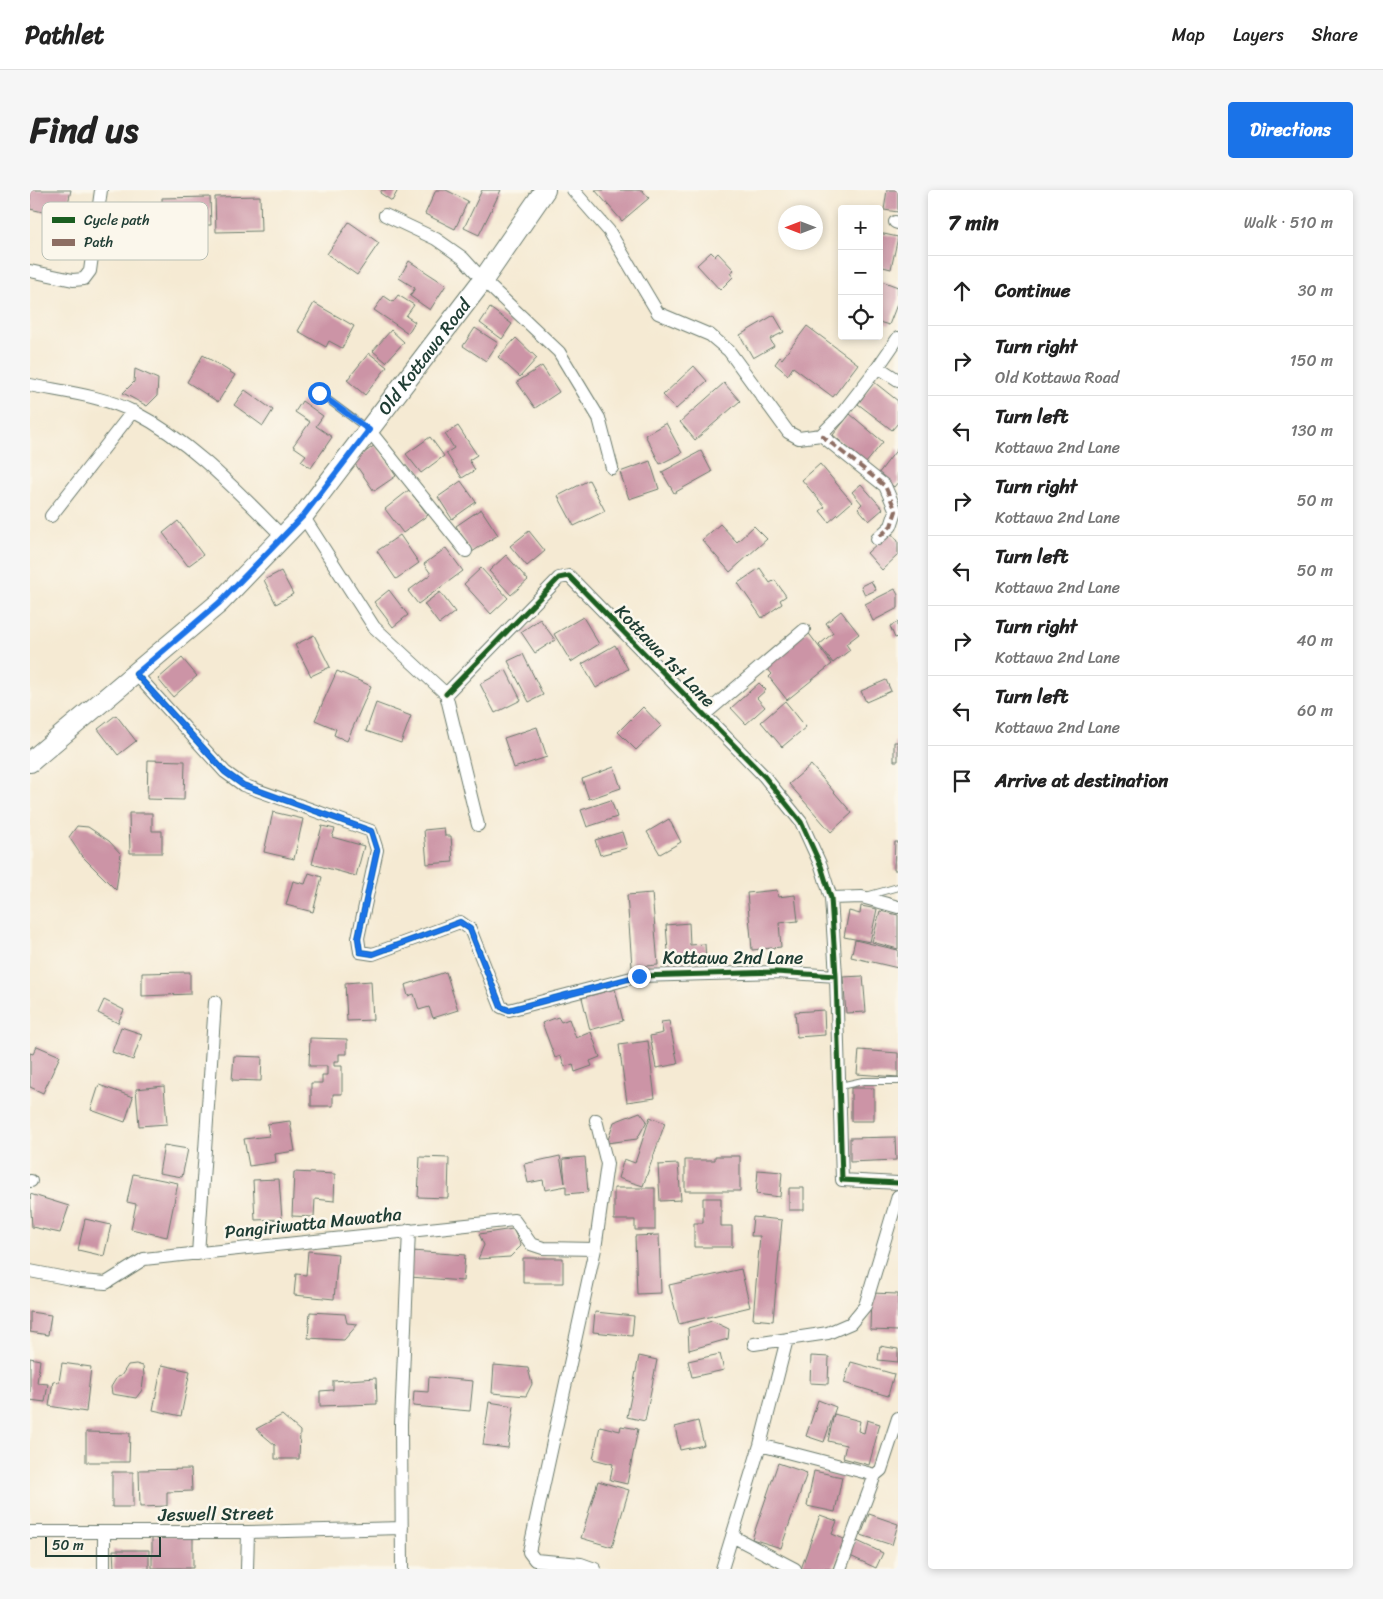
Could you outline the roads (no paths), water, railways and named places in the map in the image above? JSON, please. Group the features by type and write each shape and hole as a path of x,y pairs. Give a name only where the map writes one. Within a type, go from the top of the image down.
{"main road":[{"name":"Old Kottawa Road","path":"30,762 219,603 303,516 483,280 546,190"}],"street":[{"path":"573,190 609,231 658,313 710,335 729,350 788,432 799,438 821,435 840,416 898,338"},
{"path":"385,215 436,239 462,258 559,352 599,418 612,468"},
{"path":"30,271 73,280 84,279 90,271 91,260"},
{"path":"878,367 898,380"},
{"path":"30,385 91,398 133,412 203,458 283,537"},
{"path":"51,516 133,412"},
{"path":"369,430 466,551"},
{"path":"821,435 886,486 896,511 891,526 877,538"},
{"path":"303,516 374,627 446,694 478,825"},
{"name":"Kottawa 1st Lane","path":"446,694 559,578 569,576 764,776 801,822 821,866 831,898 836,976 842,1180 898,1183"},
{"path":"704,715 804,630"},
{"name":"Kottawa 2nd Lane","path":"136,674 225,772 243,785 371,831 377,850 358,938 360,952 373,954 460,922 470,929 501,1007 509,1010 639,976 776,972 836,976"},
{"path":"831,898 862,897 898,907"},
{"path":"198,1254 215,1002"},
{"path":"595,1569 581,1564 535,1560 529,1552 595,1249 607,1164 596,1120"},
{"path":"754,1344 835,1329 851,1323 865,1306 898,1196"},
{"name":"Pangiriwatta Mawatha","path":"30,1271 81,1281 106,1283 144,1259 514,1220 531,1244 543,1248 595,1249"},
{"path":"402,1569 400,1424 409,1230"},
{"path":"722,1569 760,1445 787,1339"},
{"path":"840,1569 875,1474 881,1470 898,1418"},
{"path":"760,1445 875,1474"},
{"name":"Jeswell Street","path":"30,1532 248,1532 402,1528"},
{"path":"104,1532 104,1569"},
{"path":"247,1569 248,1532"},
{"path":"732,1536 795,1569"}],"lane":[{"path":"319,393 369,430"},
{"path":"862,897 898,887"},
{"path":"840,1086 863,1080 898,1081"}]}
